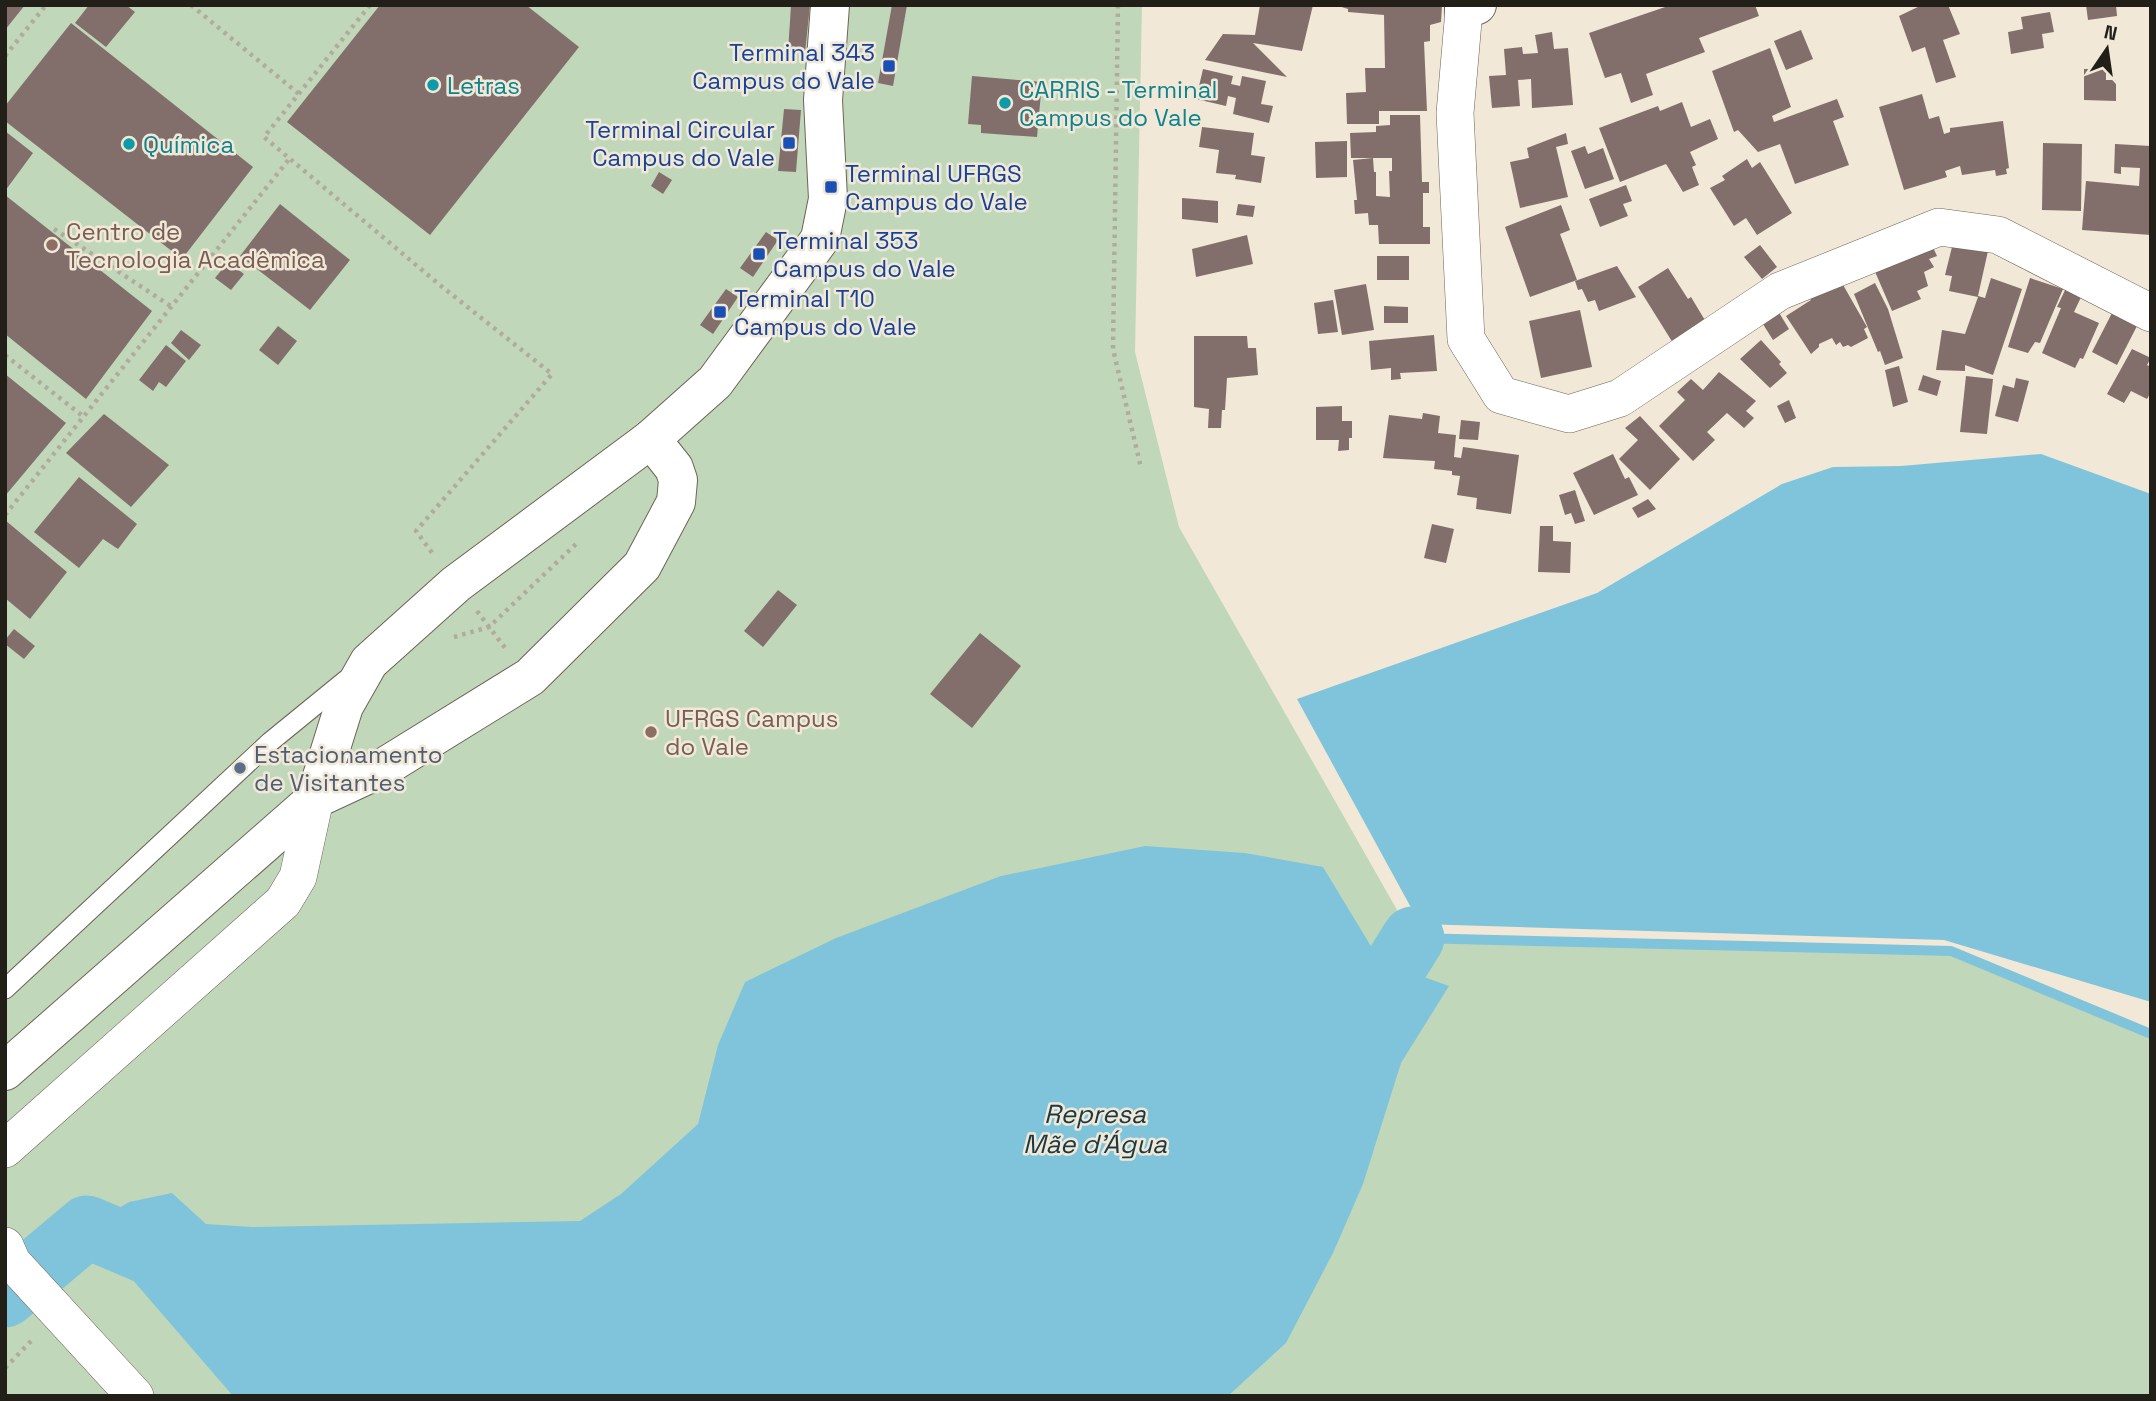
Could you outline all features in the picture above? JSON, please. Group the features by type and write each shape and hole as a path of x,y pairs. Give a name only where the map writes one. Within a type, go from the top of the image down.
{"street":[{"path":"5,1149 283,902 299,877 315,799 344,706 369,662 456,584 599,475 651,439 715,382 820,239 828,199 823,100 830,5"},
{"path":"1469,7 1455,113 1466,338 1501,395 1569,414 1620,398 1780,291 1939,227 1998,235 2151,313"},
{"path":"5,1071 315,799 386,766 530,677 642,566 676,502 678,490 674,468 651,439"},
{"path":"8,1254 135,1396"}],"lane":[{"path":"5,989 270,743 369,662"}],"path":[{"path":"5,56 46,5"},
{"path":"191,5 299,94"},
{"path":"370,5 264,137 441,286 552,374 472,468"},
{"path":"1118,5 1114,349 1141,468"},
{"path":"5,515 290,158"},
{"path":"54,229 172,307"},
{"path":"5,355 84,417"}],"green space":[{"name":"UFRGS Campus do Vale","path":"5,5 1142,5 1135,352 1179,527 1413,938 1951,951 2151,1034 2151,1396 5,1396"}],"water":[{"path":"2041,454 2151,494 2151,1002 1944,940 1420,924 1297,699 1597,593 1782,484 1833,467 1901,466"},
{"name":"Represa Mãe d'Água","path":"1145,846 1245,853 1323,867 1380,961 1449,986 1401,1063 1363,1184 1333,1253 1286,1343 1228,1396 233,1396 87,1227 129,1202 172,1193 206,1224 252,1227 580,1221 621,1194 698,1124 718,1045 745,982 836,938 1001,876"}],"building":[{"path":"5,5 25,5 5,30"},
{"path":"89,5 126,5 135,12 106,47 75,23"},
{"name":"Letras","path":"380,5 526,5 579,47 430,235 287,122"},
{"path":"791,5 810,5 805,53 788,52"},
{"path":"892,5 907,5 893,86 878,83"},
{"path":"1260,5 1313,5 1302,51 1253,43 1287,77 1205,60 1223,34 1255,35"},
{"path":"1335,5 1442,5 1441,22 1430,25 1430,41 1424,42 1427,111 1379,111 1379,124 1347,124 1346,93 1366,92 1365,68 1385,68 1384,15 1348,12 1348,9"},
{"path":"1671,5 1755,5 1759,16 1699,38 1705,52 1646,74 1653,95 1631,103 1621,73 1605,78 1589,33"},
{"path":"1922,5 1948,5 1960,34 1943,40 1956,77 1936,83 1925,47 1912,52 1899,16"},
{"path":"2086,5 2116,5 2117,16 2088,20"},
{"path":"2050,12 2054,32 2042,34 2044,48 2011,54 2008,32 2023,29 2021,17"},
{"name":"Química","path":"71,23 253,167 182,259 5,121 5,106"},
{"path":"1801,30 1813,59 1786,70 1774,41"},
{"path":"1552,32 1554,49 1568,48 1573,105 1532,108 1531,79 1518,80 1520,106 1492,108 1489,76 1506,75 1504,49 1522,47 1523,54 1538,53 1535,35"},
{"path":"1770,48 1791,107 1772,116 1774,122 1837,99 1844,117 1833,121 1849,165 1795,184 1780,144 1758,152 1738,130 1734,132 1712,71"},
{"path":"1203,69 1233,76 1231,84 1240,86 1242,76 1266,81 1261,104 1273,106 1269,123 1233,114 1236,98 1228,96 1226,106 1196,99"},
{"path":"2084,69 2106,69 2106,80 2116,80 2116,101 2084,100"},
{"name":"CARRIS - Terminal Campus do Vale","path":"972,76 1042,82 1037,137 981,133 981,125 968,124"},
{"path":"1922,94 1929,119 1939,116 1944,134 1950,132 1950,128 2003,121 2009,168 2006,169 2007,174 1996,176 1995,170 1962,175 1960,166 1945,171 1947,177 1904,190 1879,107"},
{"path":"1682,102 1691,127 1710,119 1718,139 1690,152 1696,165 1692,167 1699,185 1683,192 1666,164 1620,182 1599,128 1658,106 1660,111"},
{"path":"784,109 801,110 796,172 778,171"},
{"path":"1390,115 1420,115 1422,182 1429,182 1429,193 1423,193 1423,227 1430,227 1430,244 1379,244 1378,225 1369,225 1368,213 1355,214 1354,200 1357,200 1353,160 1373,158 1351,158 1350,133 1376,132 1376,126 1390,125","holes":["1373,158 1392,158 1392,171 1389,171 1390,197 1376,196"]},
{"path":"1202,127 1254,133 1251,155 1265,157 1261,183 1235,179 1236,175 1216,173 1219,150 1199,147"},
{"path":"5,131 33,153 5,191"},
{"path":"1566,133 1568,144 1556,147 1568,197 1520,208 1510,162 1529,158 1527,148"},
{"path":"1347,141 1347,177 1316,178 1315,142"},
{"path":"2043,143 2082,144 2081,211 2042,210"},
{"path":"2115,144 2151,146 2151,235 2082,230 2086,181 2139,186 2140,168 2121,167 2121,174 2114,173"},
{"path":"1585,146 1588,154 1603,148 1614,179 1585,189 1571,151"},
{"path":"1747,159 1752,168 1760,162 1792,213 1757,235 1746,218 1734,226 1710,188 1725,180 1722,176"},
{"path":"659,172 672,180 663,194 651,186"},
{"path":"1626,185 1632,201 1623,204 1628,216 1600,227 1589,199"},
{"path":"5,195 152,311 86,399 5,334"},
{"path":"1182,198 1218,201 1218,223 1182,219"},
{"path":"280,204 350,260 310,310 240,256"},
{"path":"1238,204 1255,206 1253,217 1236,215"},
{"path":"1561,205 1570,230 1560,234 1577,280 1530,297 1505,227"},
{"path":"766,232 778,240 753,277 740,268"},
{"path":"1247,235 1253,264 1196,277 1192,249"},
{"path":"1931,243 1937,256 1929,259 1934,267 1924,272 1928,286 1917,291 1921,299 1892,311 1873,267"},
{"path":"1953,243 1988,251 1978,296 1985,298 1991,278 2022,289 1993,375 1965,365 1965,371 1936,370 1942,330 1965,334 1978,297 1949,291 1952,276 1945,275"},
{"path":"1760,245 1777,267 1762,279 1744,257"},
{"path":"1377,256 1409,256 1409,280 1377,280"},
{"path":"228,262 244,274 231,290 215,278"},
{"path":"1617,266 1636,297 1599,311 1595,300 1588,302 1582,289 1578,290 1575,281"},
{"path":"1668,268 1688,299 1691,297 1706,322 1673,343 1638,287"},
{"path":"1838,276 1867,327 1864,329 1868,338 1851,347 1843,347 1840,342 1836,345 1832,338 1819,344 1811,354 1786,316 1811,300 1807,294"},
{"path":"2030,278 2063,289 2040,343 2035,342 2028,353 2008,347"},
{"path":"1875,283 1888,309 1903,358 1885,365 1854,294"},
{"path":"1366,284 1374,330 1342,335 1334,290"},
{"path":"2067,286 2083,293 2074,312 2099,323 2083,359 2080,358 2075,368 2042,353"},
{"path":"726,289 738,297 713,334 700,325"},
{"path":"1333,300 1338,332 1318,334 1314,303"},
{"path":"1384,306 1408,307 1408,323 1384,323"},
{"path":"1580,310 1592,367 1541,378 1529,321"},
{"path":"1778,311 1789,329 1773,340 1761,321"},
{"path":"2112,313 2137,326 2117,365 2092,352"},
{"path":"278,326 297,341 278,365 259,350"},
{"path":"181,330 201,345 189,360 171,343"},
{"path":"1434,335 1437,371 1400,373 1401,379 1391,380 1391,368 1371,370 1369,341"},
{"path":"1194,336 1247,336 1248,348 1256,348 1258,375 1227,378 1221,428 1208,428 1209,409 1194,407"},
{"path":"1761,340 1787,373 1770,388 1740,359"},
{"path":"166,345 186,361 166,387 159,382 153,391 139,380"},
{"path":"2132,349 2151,358 2147,365 2151,367 2151,392 2147,399 2131,391 2124,403 2107,394"},
{"path":"1899,366 1908,402 1893,407 1885,370"},
{"path":"1719,372 1756,401 1746,411 1754,418 1744,428 1727,413 1707,432 1715,440 1693,461 1659,426 1685,400 1677,392 1691,379 1703,390"},
{"path":"5,374 66,423 5,496"},
{"path":"1923,375 1941,381 1937,396 1918,390"},
{"path":"1966,376 1993,379 1987,434 1960,432"},
{"path":"2016,378 2029,381 2018,422 1995,416 2003,385 2014,388"},
{"path":"1789,400 1796,418 1785,423 1777,406"},
{"path":"1342,406 1342,421 1352,421 1352,438 1349,438 1349,450 1338,451 1339,440 1316,440 1316,407"},
{"path":"1423,413 1440,416 1438,433 1456,435 1454,457 1461,458 1463,447 1519,455 1511,514 1476,509 1477,498 1457,495 1460,476 1452,475 1452,471 1434,469 1435,461 1383,458 1389,415 1422,419"},
{"path":"104,414 169,465 131,507 66,453"},
{"path":"1640,416 1680,459 1650,490 1619,459 1638,440 1625,428"},
{"path":"1461,420 1480,422 1478,440 1459,439"},
{"path":"1613,454 1625,479 1629,477 1638,495 1594,515 1573,473"},
{"path":"79,477 137,524 118,549 103,539 79,568 34,532"},
{"path":"1575,490 1585,521 1575,524 1571,513 1565,515 1559,495"},
{"path":"1648,499 1656,509 1638,518 1632,508"},
{"path":"5,520 67,572 30,619 5,598"},
{"path":"1432,524 1454,529 1446,563 1424,558"},
{"path":"1540,526 1553,526 1553,541 1571,542 1570,573 1538,572"},
{"path":"778,590 797,605 763,647 744,631"},
{"path":"14,629 35,646 24,659 5,644"},
{"path":"980,633 1021,666 972,728 930,694"}],"waterway":[{"path":"1413,938 1951,951 2151,1034"},
{"path":"1350,1039 1413,938"},
{"path":"5,1296 87,1227 167,1261"}],"place":[{"name":"Terminal 343 Campus do Vale","path":"889,66"},
{"name":"Letras","path":"433,85"},
{"name":"CARRIS - Terminal Campus do Vale","path":"1005,103"},
{"name":"Terminal Circular Campus do Vale","path":"789,143"},
{"name":"Química","path":"129,144"},
{"name":"Terminal UFRGS Campus do Vale","path":"831,187"},
{"name":"Centro de Tecnologia Acadêmica","path":"52,245"},
{"name":"Terminal 353 Campus do Vale","path":"759,254"},
{"name":"Terminal T10 Campus do Vale","path":"720,312"},
{"name":"UFRGS Campus do Vale","path":"651,732"},
{"name":"Estacionamento de Visitantes","path":"240,768"}]}
